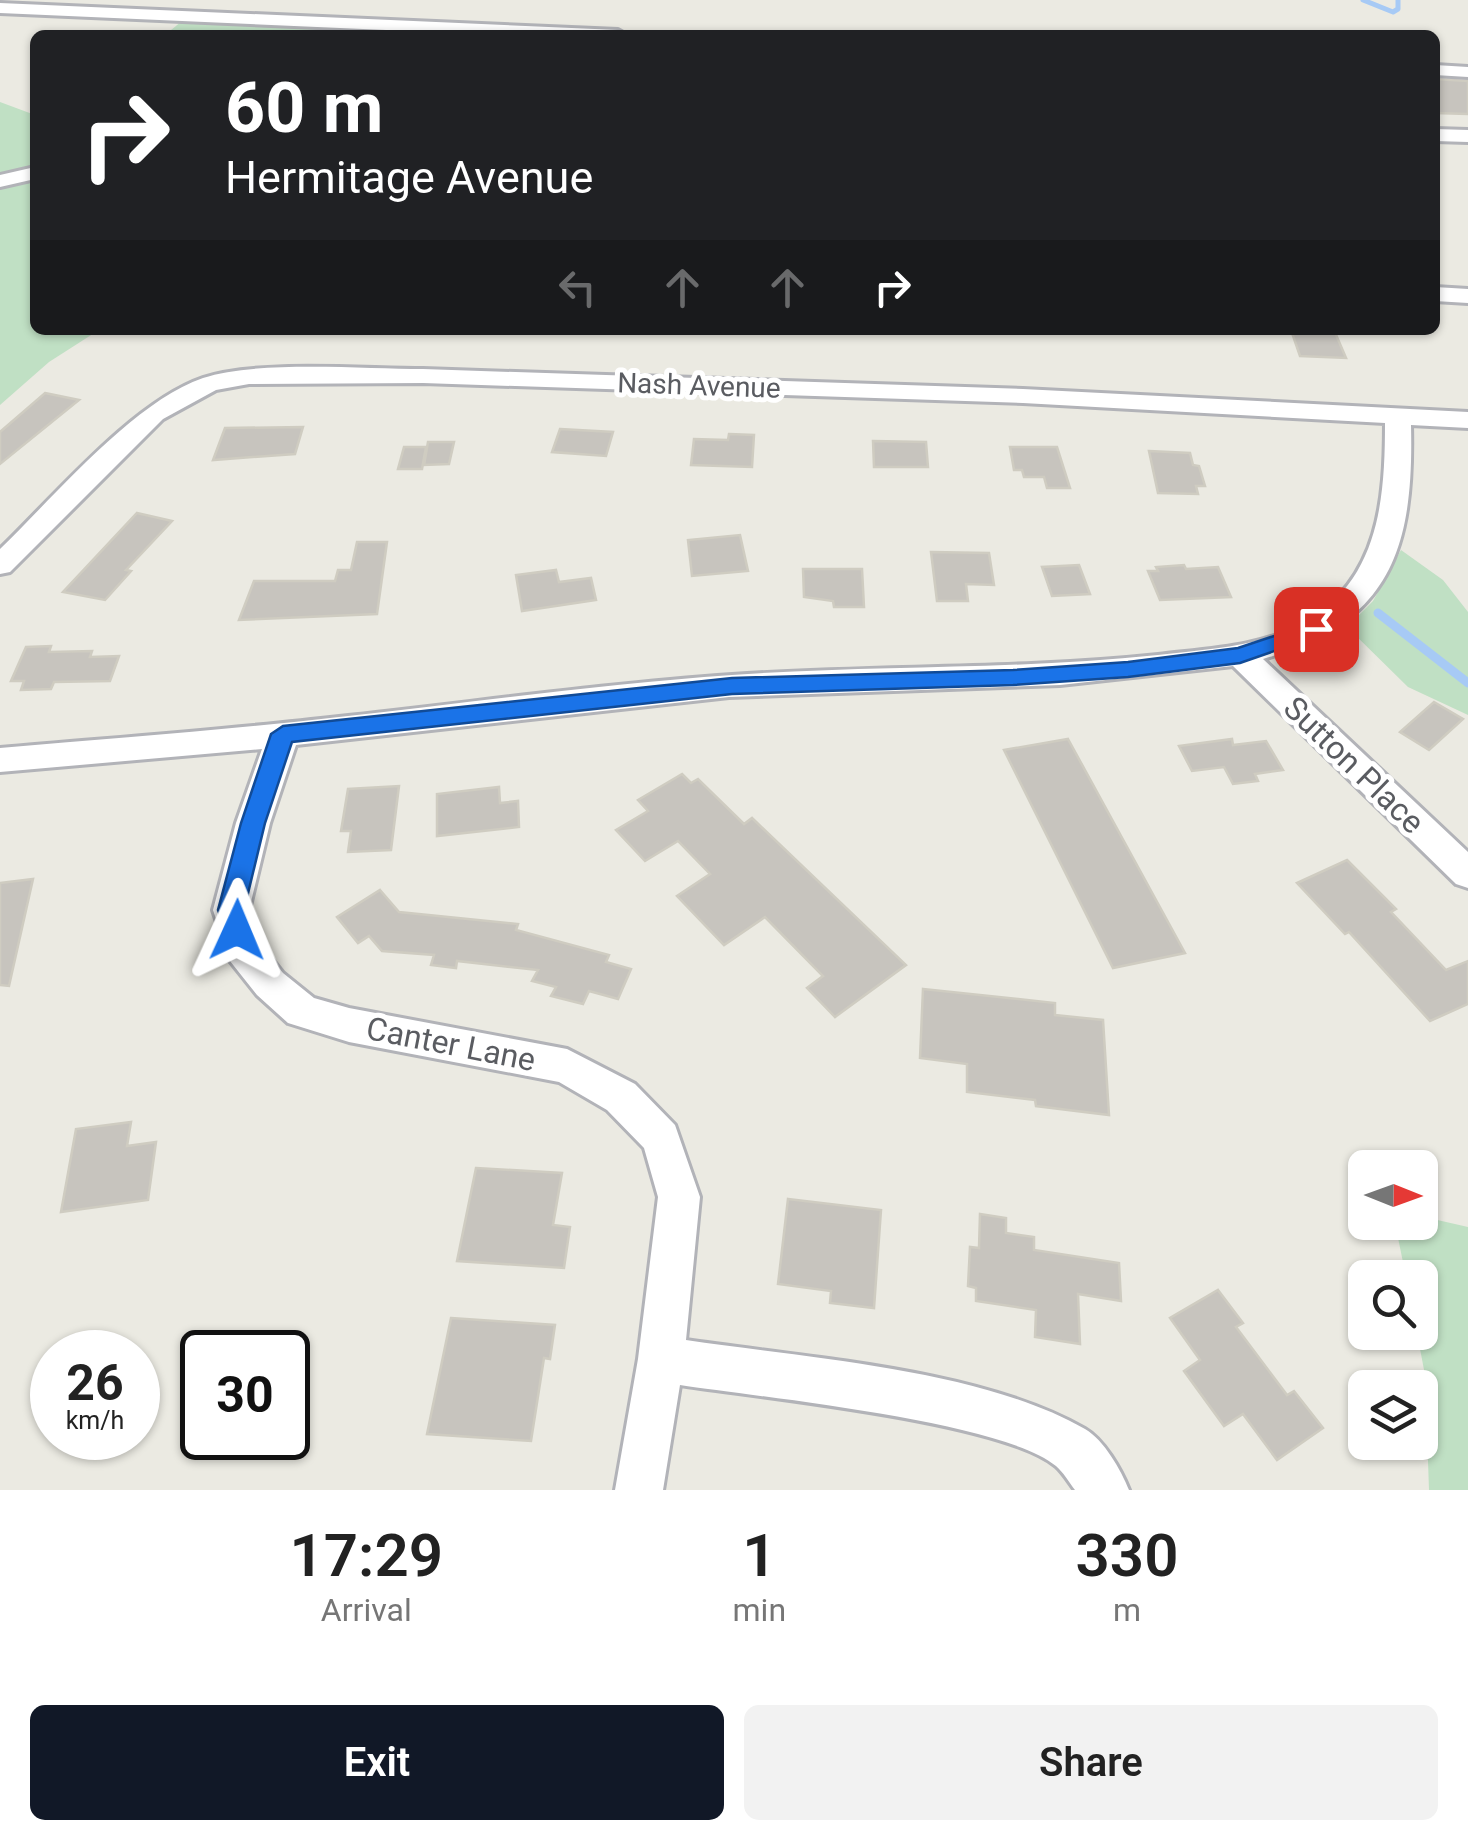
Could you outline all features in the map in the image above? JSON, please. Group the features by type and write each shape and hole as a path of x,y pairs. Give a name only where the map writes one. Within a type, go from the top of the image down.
{"street":[{"path":"0,8 504,30"},
{"path":"1440,70 1468,72"},
{"path":"1440,135 1468,136"},
{"path":"0,180 30,174"},
{"path":"1440,294 1468,296"},
{"name":"Nash Avenue","path":"0,564 154,414 209,384 249,377 404,376 1023,396 1468,420"},
{"path":"0,760 732,686 1013,678 1128,670 1240,656 1316,629 1358,594 1386,550 1400,486 1398,416"},
{"name":"Sutton Place","path":"1240,656 1468,874"},
{"name":"Canter Lane","path":"283,734 253,823 231,910 243,950 270,984 302,1011 349,1025 567,1066 621,1096 660,1138 678,1197 661,1359 638,1490"},
{"path":"661,1359 934,1401 1011,1420 1072,1448 1105,1490"}],"green space":[{"path":"182,21 343,30 171,30"},
{"path":"0,102 30,113 30,335 91,335 49,362 0,405"},
{"path":"1401,550 1443,580 1468,612 1468,715 1408,687 1347,627 1373,601"},
{"path":"1438,1220 1468,1227 1468,1490 1429,1490 1428,1460 1438,1460 1438,1370 1424,1370 1420,1350 1438,1350 1438,1260 1403,1260 1398,1240 1438,1240"}],"building":[{"path":"1440,79 1468,81 1468,114 1440,113"},
{"path":"1293,335 1336,335 1346,358 1300,356"},
{"path":"45,393 79,400 0,464 0,432"},
{"path":"303,427 295,454 213,460 225,428"},
{"path":"560,429 613,432 606,456 552,452"},
{"path":"729,434 754,435 752,467 691,465 694,439 728,440"},
{"path":"873,441 926,442 928,467 874,467"},
{"path":"428,442 454,442 449,464 424,465"},
{"path":"404,447 426,447 422,469 398,469"},
{"path":"1010,447 1057,447 1070,488 1047,488 1044,477 1024,477 1022,470 1014,470"},
{"path":"1149,451 1190,453 1205,486 1196,486 1198,494 1158,493"},
{"path":"137,513 172,521 126,570 131,571 105,600 63,592"},
{"path":"740,535 748,571 692,576 688,540"},
{"path":"357,542 387,542 377,614 239,620 254,581 335,581 338,570 351,570"},
{"path":"931,552 989,553 994,585 966,584 968,601 937,601"},
{"path":"1079,565 1090,594 1052,596 1042,567"},
{"path":"1184,565 1186,569 1218,567 1231,597 1160,600 1148,571"},
{"path":"803,569 862,569 864,607 834,607 833,601 804,597"},
{"path":"556,570 559,582 591,578 596,600 522,611 516,575"},
{"path":"51,646 49,652 92,651 90,657 119,656 110,681 54,682 51,689 21,690 24,681 11,681 26,647"},
{"path":"1434,702 1463,719 1429,750 1400,732"},
{"path":"1068,739 1185,953 1113,968 1004,750"},
{"path":"1232,739 1233,745 1266,741 1283,770 1255,774 1258,781 1233,784 1224,767 1192,771 1179,746"},
{"path":"682,774 691,783 698,779 744,824 752,818 906,965 835,1017 807,988 823,976 765,917 724,945 677,896 710,874 678,841 645,861 616,830 648,811 638,800"},
{"path":"399,786 391,850 348,852 351,831 341,831 348,789"},
{"path":"499,787 500,803 518,801 519,827 437,836 437,794"},
{"path":"1347,860 1396,909 1391,912 1446,970 1468,961 1468,1004 1430,1021 1349,932 1345,934 1297,883"},
{"path":"33,879 9,986 0,985 0,883"},
{"path":"380,890 399,912 518,924 516,930 609,955 606,962 631,969 618,999 589,991 583,1004 551,996 556,987 532,981 538,970 457,961 456,968 431,965 434,955 382,951 369,936 358,943 337,917"},
{"path":"923,989 1055,1003 1055,1015 1103,1020 1109,1115 967,1092 967,1064 920,1058"},
{"path":"131,1122 127,1146 156,1142 148,1200 61,1212 76,1129"},
{"path":"476,1168 562,1173 553,1225 570,1227 564,1268 457,1261"},
{"path":"788,1199 881,1210 874,1308 830,1303 831,1291 778,1284"},
{"path":"980,1214 1006,1218 1006,1233 1034,1237 1034,1250 1119,1263 1121,1301 1078,1294 1080,1344 1035,1337 1036,1310 976,1301 976,1288 968,1286 970,1247 979,1248"},
{"path":"1218,1290 1243,1323 1236,1327 1287,1395 1294,1391 1323,1428 1277,1460 1243,1414 1224,1426 1184,1371 1200,1360 1170,1318"},
{"path":"451,1318 555,1325 550,1359 544,1358 531,1441 427,1434"}],"waterway":[{"path":"1363,0 1393,12 1398,9 1398,0"},
{"path":"1378,613 1468,683"}],"route":[{"path":"237,930 231,910 253,823 283,734 732,686 1013,678 1128,670 1240,656 1316,629"}]}
